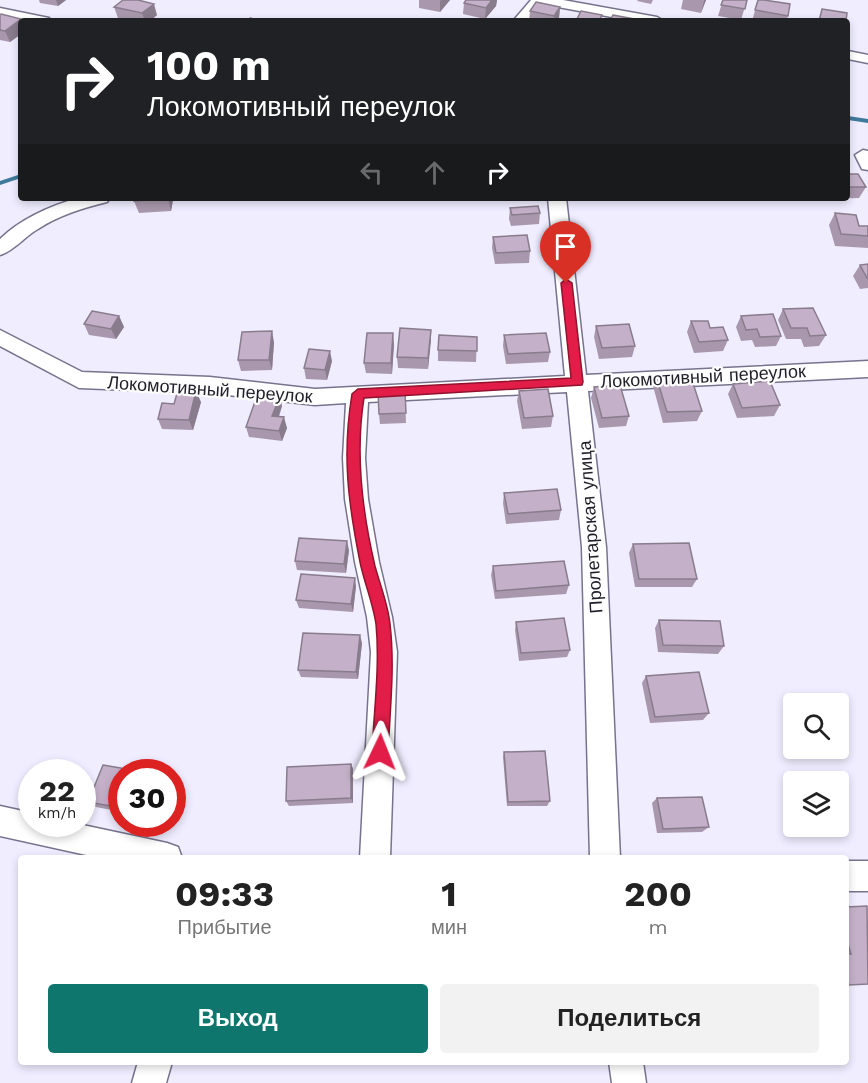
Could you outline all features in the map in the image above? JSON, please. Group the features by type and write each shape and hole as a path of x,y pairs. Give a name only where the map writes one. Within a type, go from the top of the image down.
{"street":[{"path":"523,18 539,0 640,18"},
{"path":"0,12 29,18"},
{"path":"850,55 868,59"},
{"path":"0,249 15,234 54,213 92,201"},
{"name":"Пролетарская улица","path":"557,201 594,547 605,855"},
{"name":"Локомотивный переулок","path":"0,337 79,380 210,385 315,397 868,369"},
{"path":"358,394 352,430 355,496 368,564 383,621 384,652 375,855"},
{"path":"0,822 153,855"},
{"path":"849,876 868,876"},
{"path":"149,1083 154,1065"},
{"path":"626,1065 629,1083"}],"building":[{"path":"123,0 138,0 154,4 142,13 114,7"},
{"path":"466,0 492,0 486,8 464,3"},
{"path":"723,0 747,0 745,9 721,5"},
{"path":"758,0 790,4 788,16 755,10"},
{"path":"536,2 560,7 554,16 530,11"},
{"path":"822,9 847,13 846,18 820,18"},
{"path":"581,11 602,15 600,18 578,18"},
{"path":"0,15 18,18 18,21 5,31 0,30"},
{"path":"613,15 629,18 612,18"},
{"path":"850,174 858,174 866,187 850,187"},
{"path":"538,206 540,213 512,215 510,208"},
{"path":"835,213 856,215 859,226 868,226 868,236 841,234"},
{"path":"527,235 530,251 496,253 493,237"},
{"path":"868,264 868,278 867,278 860,265"},
{"path":"813,308 826,335 810,336 807,328 791,328 783,309"},
{"path":"92,311 119,316 111,329 84,324"},
{"path":"773,314 781,336 760,337 757,329 746,330 741,316"},
{"path":"691,321 708,321 710,328 723,327 728,340 699,342"},
{"path":"629,324 635,346 602,348 596,326"},
{"path":"400,328 431,330 428,358 397,357"},
{"path":"272,331 269,360 238,360 242,332"},
{"path":"367,333 393,333 391,363 364,363"},
{"path":"546,333 550,352 508,354 504,335"},
{"path":"439,335 477,337 477,351 438,350"},
{"path":"309,349 330,351 325,370 304,368"},
{"path":"690,374 702,411 667,412 656,376"},
{"path":"770,381 780,405 742,408 733,384"},
{"path":"620,385 629,416 602,418 594,387"},
{"path":"548,389 553,416 524,418 519,391"},
{"path":"178,390 196,391 189,420 158,419 162,403 174,404"},
{"path":"405,392 406,413 379,414 378,393"},
{"path":"258,393 280,396 272,416 284,417 279,431 246,427"},
{"path":"557,489 561,510 508,514 504,493"},
{"path":"299,538 347,541 344,564 295,561"},
{"path":"689,543 697,579 639,579 633,544"},
{"path":"564,561 569,585 496,591 493,566"},
{"path":"301,574 355,578 351,604 296,600"},
{"path":"564,618 570,650 521,653 516,622"},
{"path":"659,620 720,621 724,646 663,645"},
{"path":"303,633 360,635 356,672 298,670"},
{"path":"699,672 709,713 655,717 646,676"},
{"path":"545,751 550,801 508,802 504,752"},
{"path":"351,764 351,798 286,801 287,767"},
{"path":"103,765 108,766 108,806 96,803 96,782"},
{"path":"702,797 709,827 663,829 657,798"},
{"path":"867,906 868,984 849,985 849,954 851,954 849,907"}],"waterway":[{"path":"850,118 868,121"},
{"path":"0,183 18,177"}],"route":[{"path":"380,752 383,621 368,564 355,496 352,430 358,394 577,382 566,283"}]}
